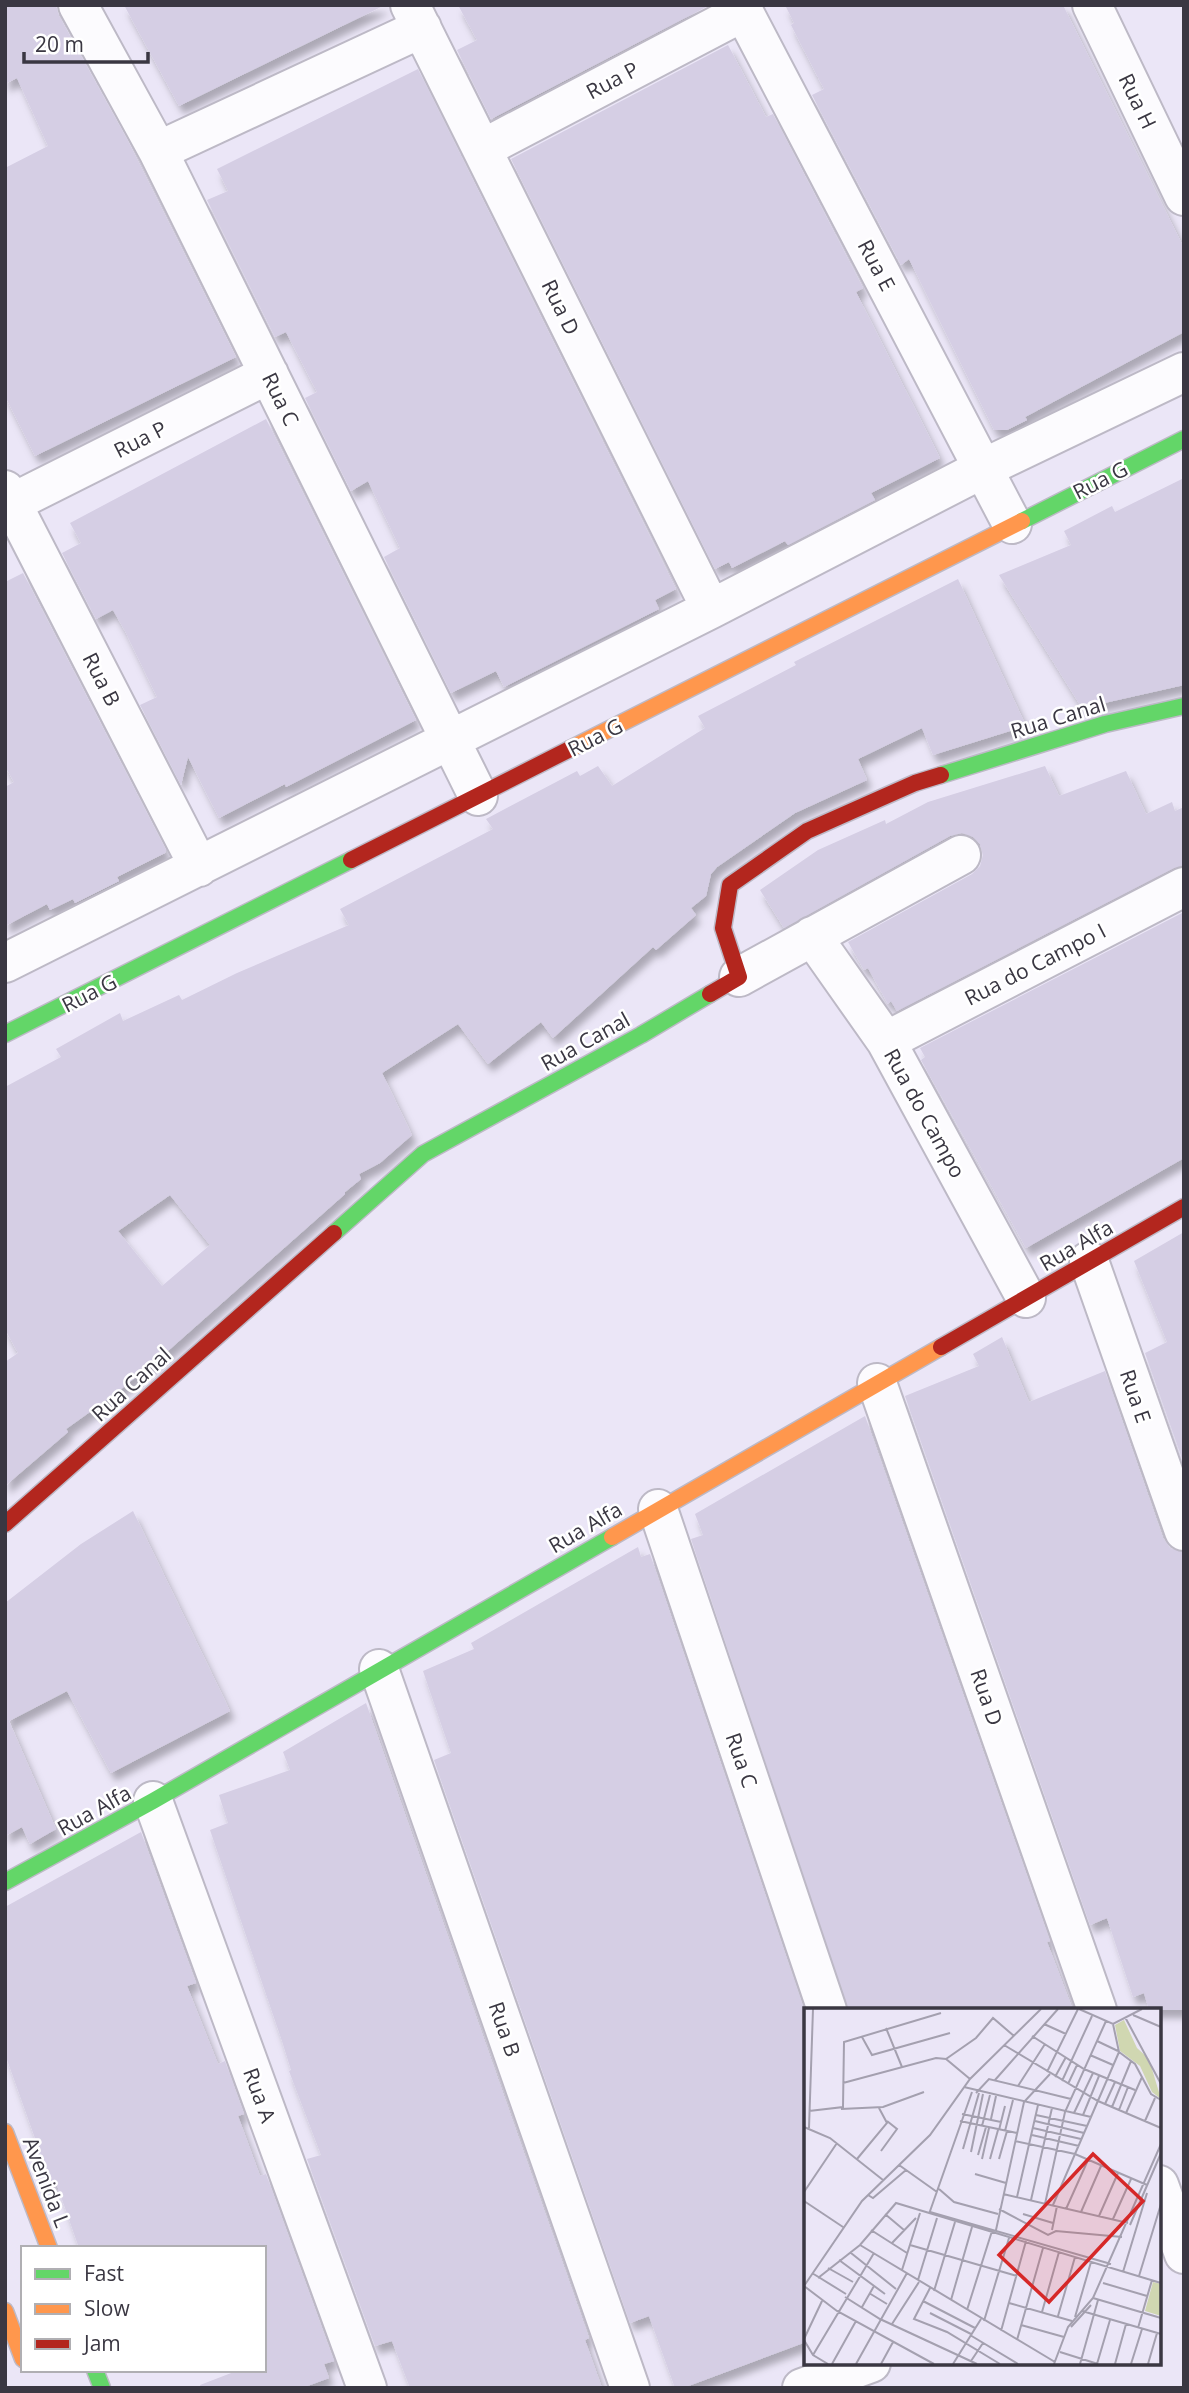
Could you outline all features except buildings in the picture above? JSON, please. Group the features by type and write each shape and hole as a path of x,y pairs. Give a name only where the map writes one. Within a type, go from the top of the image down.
{"street":[{"name":"Rua C","path":"78,5 159,151 478,796"},
{"name":"Rua H","path":"1092,5 1184,196"},
{"name":"Rua P","path":"482,149 741,8"},
{"name":"Rua E","path":"741,8 1012,524"},
{"path":"159,151 416,17"},
{"name":"Rua D","path":"416,17 711,609"},
{"path":"5,962 711,609 984,468 1184,372"},
{"name":"Rua P","path":"8,497 269,374"},
{"name":"Rua G","path":"5,1034 1184,439"},
{"name":"Rua B","path":"8,497 199,867"},
{"name":"Rua Canal","path":"5,1524 424,1154 641,1035 740,976 723,928 730,885 807,831 915,783 1105,724 1184,706"},
{"path":"740,976 961,855"},
{"name":"Rua do Campo I","path":"886,1041 1184,887"},
{"name":"Rua do Campo","path":"812,936 886,1041 1026,1298"},
{"name":"Rua Alfa","path":"5,1882 153,1801 1184,1207"},
{"name":"Rua E","path":"1089,1261 1184,1531"},
{"name":"Rua D","path":"877,1383 1096,2008"},
{"name":"Rua C","path":"658,1509 826,2008"},
{"name":"Rua B","path":"379,1669 631,2388"},
{"name":"Rua A","path":"153,1801 368,2388"},
{"name":"Avenida L","path":"5,2132 48,2246"},
{"path":"1161,2191 1184,2254 1161,2262"},
{"path":"5,2311 21,2354"},
{"path":"802,2388 865,2365"}],"traffic: fast":[{"path":"1022,521 1184,439"},
{"path":"941,775 1105,724 1184,706"},
{"path":"5,1034 351,860"},
{"path":"334,1233 423,1154 641,1035 710,994"},
{"path":"5,1882 153,1801 612,1537"},
{"path":"96,2372 102,2388"}],"traffic: slow":[{"path":"570,749 1022,521"},
{"path":"612,1537 941,1347"},
{"path":"5,2132 48,2246"},
{"path":"5,2311 21,2354"}],"traffic: jam":[{"path":"351,860 570,749"},
{"path":"710,994 739,977 723,928 730,885 807,831 915,783 941,775"},
{"path":"941,1347 1184,1207"},
{"path":"5,1524 334,1233"}]}
